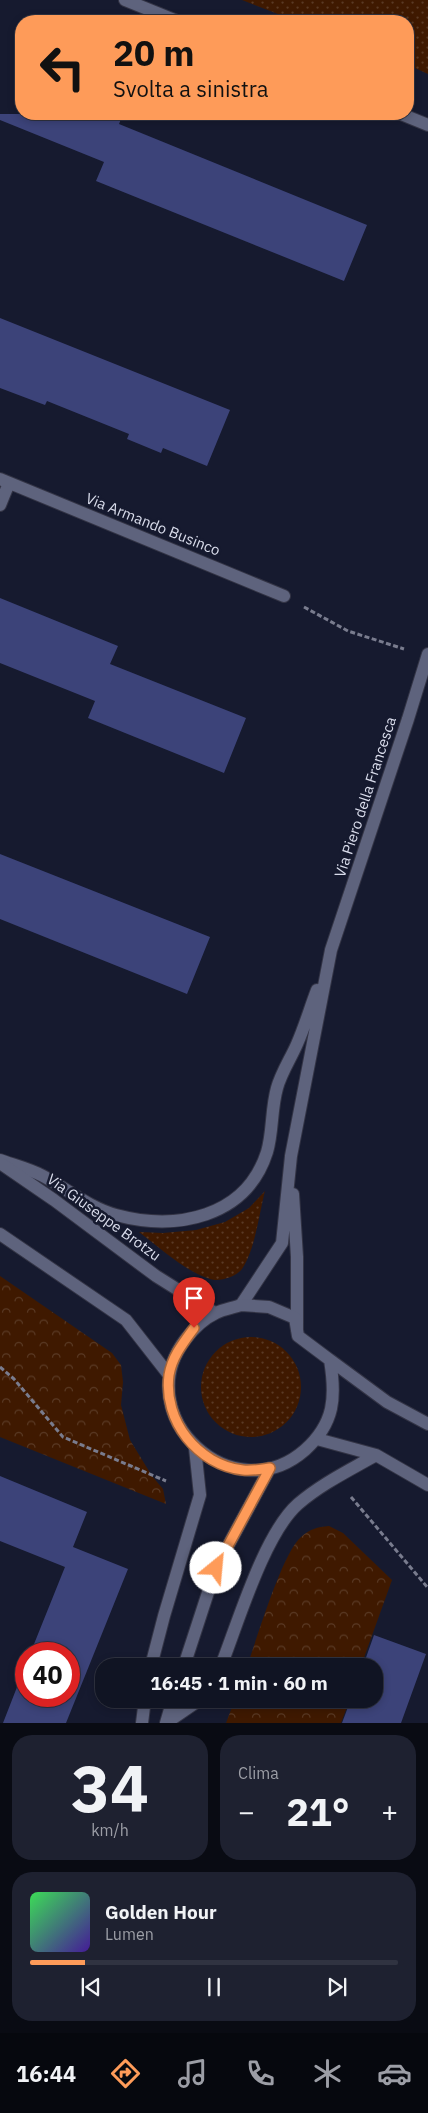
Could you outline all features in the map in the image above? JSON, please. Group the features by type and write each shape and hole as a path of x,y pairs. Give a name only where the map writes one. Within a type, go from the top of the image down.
{"street":[{"path":"125,0 161,15"},
{"path":"414,119 428,125"},
{"name":"Via Armando Businco","path":"0,505 5,481 284,596"},
{"name":"Via Piero della Francesca","path":"223,1208 243,1192 260,1169 267,1151 277,1088 298,1042 331,950 428,655"},
{"name":"Via Piero della Francesca","path":"241,1305 282,1243 291,1156 331,950"},
{"name":"Via Piero della Francesca","path":"291,1156 297,1257 298,1336"},
{"name":"Via Giuseppe Brotzu","path":"0,1162 40,1175 85,1201 115,1215 146,1220 175,1221 196,1217 223,1208"},
{"name":"Via Giuseppe Brotzu","path":"0,1162 156,1276 215,1313"},
{"path":"0,1234 126,1320 169,1375"},
{"path":"330,1360 334,1388 330,1415 317,1439 296,1457 270,1468 244,1470 218,1463 195,1448 179,1428 170,1402 169,1375 178,1350 194,1328 215,1313 241,1305 269,1307 295,1318 298,1336 387,1402 428,1424"},
{"path":"317,1439 376,1455 428,1485"},
{"path":"153,1658 200,1495 195,1448"},
{"path":"224,1658 254,1580 279,1525 298,1504 376,1455"},
{"path":"187,1658 216,1568 270,1468"},
{"path":"142,1723 144,1708"},
{"path":"166,1723 171,1708"},
{"path":"166,1723 188,1708"}],"path":[{"path":"284,596 348,631 428,655"},
{"path":"0,1367 14,1379 63,1437 166,1481"},
{"path":"336,1479 428,1588"}],"green space":[{"path":"242,0 428,0 428,74 414,68 414,15 281,15"},
{"path":"265,1191 250,1252 242,1269 227,1278 218,1280 201,1276 173,1258 139,1232 163,1233 196,1230 225,1222 249,1208"},
{"path":"0,1276 112,1353 121,1365 123,1382 121,1405 130,1440 152,1476 163,1489 166,1504 0,1437"},
{"path":"251,1337 270,1341 286,1352 297,1368 301,1387 297,1406 286,1422 270,1433 251,1437 232,1433 216,1422 205,1406 201,1387 205,1368 216,1352 232,1341"},
{"path":"329,1526 343,1533 392,1580 364,1658 250,1658 286,1560 301,1537 317,1528"},
{"path":"232,1708 347,1708 341,1723 226,1723"}],"building":[{"path":"0,114 15,114 15,120 121,120 119,124 367,225 344,281 96,181 104,162 0,120"},
{"path":"0,318 230,410 207,466 163,448 161,453 127,439 129,434 47,401 45,405 0,388"},
{"path":"0,598 118,646 110,664 246,718 224,773 88,718 95,701 0,663"},
{"path":"0,854 210,937 187,994 0,919"},
{"path":"0,1476 87,1512 65,1567 0,1541"},
{"path":"73,1547 128,1569 80,1688 80,1642 35,1642"},
{"path":"374,1635 426,1654 401,1723 342,1723 348,1708 383,1708 383,1658 366,1658"},
{"path":"15,1692 15,1707 72,1707 66,1723 3,1723"}],"route":[{"path":"194,1328 178,1350 169,1375 170,1402 179,1428 195,1448 218,1463 244,1470 270,1468 216,1568"}]}
